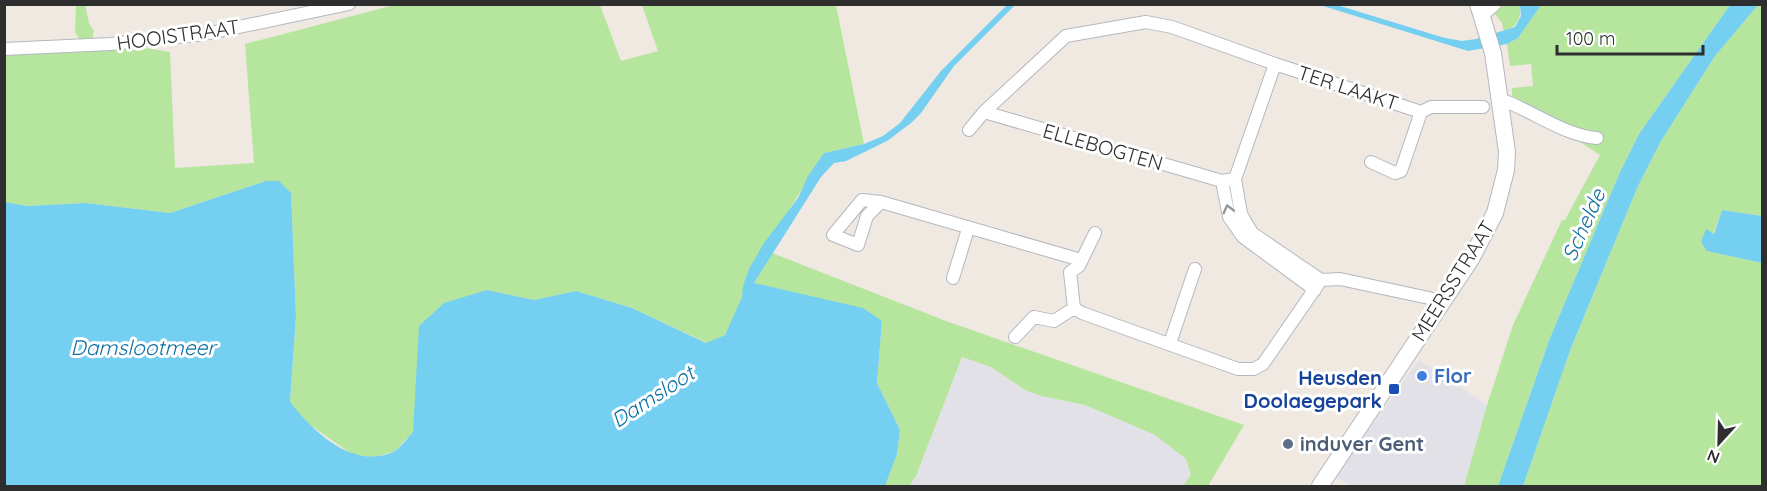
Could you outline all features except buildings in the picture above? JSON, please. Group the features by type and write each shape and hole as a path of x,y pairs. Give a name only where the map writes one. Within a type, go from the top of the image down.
{"main road":[{"name":"MEERSSTRAAT","path":"1323,486 1486,234 1501,194 1507,152 1486,14"}],"street":[{"name":"HOOISTRAAT","path":"4,49 111,44 205,34 349,4"},
{"path":"969,130 984,112 1066,36 1146,22 1172,27 1275,64 1235,179 1241,214 1252,233 1318,285"},
{"name":"TER LAAKT","path":"1275,64 1421,112"},
{"path":"1500,99 1536,114 1576,136 1598,138"},
{"name":"TER LAAKT","path":"1371,162 1395,173 1401,171 1421,112 1431,107 1483,106"},
{"name":"ELLEBOGTEN","path":"984,112 1222,181 1235,179"},
{"path":"1222,181 1229,217 1243,237 1318,285"},
{"path":"881,201 867,216 860,246 833,235 862,200 881,201 968,229 1081,260"},
{"path":"953,278 968,229"},
{"path":"1070,272 1081,260 1095,233"},
{"path":"1041,249 1063,259 1070,272 1074,308"},
{"path":"1170,343 1195,269"},
{"path":"1074,308 1082,313 1238,369 1254,369 1263,364 1318,285 1340,279 1443,301"},
{"path":"1015,337 1034,317 1054,321 1074,308"}],"shaded area":[{"path":"962,357 991,367 1025,390 1041,396 1085,405 1155,435 1186,459 1191,475 1183,486 909,486 916,476"},
{"path":"1419,360 1487,405 1464,486 1352,486 1334,477"}],"green space":[{"path":"76,5 85,5 89,23 94,31 92,39 79,39 75,32"},
{"path":"394,5 600,5 621,61 658,51 642,5 836,5 864,144 824,153 743,286 743,297 725,335 707,343 632,308 576,291 534,300 487,290 416,404 413,432 395,451 376,457 353,455 306,422 290,402 296,316 291,193 266,181 170,213 86,203 27,206 5,202 4,54 134,46 170,52 175,168 254,163 245,44"},
{"path":"1500,5 1520,5 1517,22 1504,32 1502,23 1495,14"},
{"path":"1541,5 1730,5 1639,134 1620,172 1550,338 1498,486 1464,486 1513,325 1562,220 1565,220 1600,155 1574,138 1569,126 1512,96 1512,88 1533,86 1531,64 1510,66 1507,44 1518,38"},
{"path":"1758,5 1762,5 1762,216 1722,210 1707,251 1762,263 1762,486 1523,486 1571,348 1638,186 1661,141 1715,56"},
{"path":"772,253 946,321 1244,425 1208,486 1183,486 1191,475 1186,459 1155,435 1085,405 1041,396 1025,390 991,367 962,357 916,476 909,486 885,486 897,454 900,430 877,383 882,321 754,283"}],"water":[{"name":"Damslootmeer","path":"1008,4 1015,5 954,66 921,113 911,123 887,141 846,161 834,163 821,177 754,283 863,308 882,321 877,383 900,430 897,454 885,486 5,486 5,202 27,206 86,203 170,213 266,181 279,181 291,193 296,316 290,402 310,425 335,445 363,456 378,456 396,451 413,432 419,326 444,303 487,290 534,300 576,291 632,308 706,343 725,335 742,297 749,269 764,243 798,198 808,176 824,153 864,144 883,136 900,123 941,71"},
{"path":"1320,5 1337,5 1445,38 1462,41 1515,27 1521,16 1520,5 1541,5 1518,38 1507,44 1468,51"},
{"name":"Schelde","path":"1730,5 1758,5 1715,56 1661,141 1638,186 1571,348 1523,486 1498,486 1550,338 1620,172 1639,134"},
{"path":"1722,210 1762,216 1762,263 1707,251 1701,242 1706,229 1714,234"}],"place":[{"name":"Flor","path":"1422,376"},
{"name":"Heusden Doolaegepark","path":"1394,389"},
{"name":"induver Gent","path":"1288,444"}],"water label":[{"name":"Damsloot","path":"653,397"}]}
